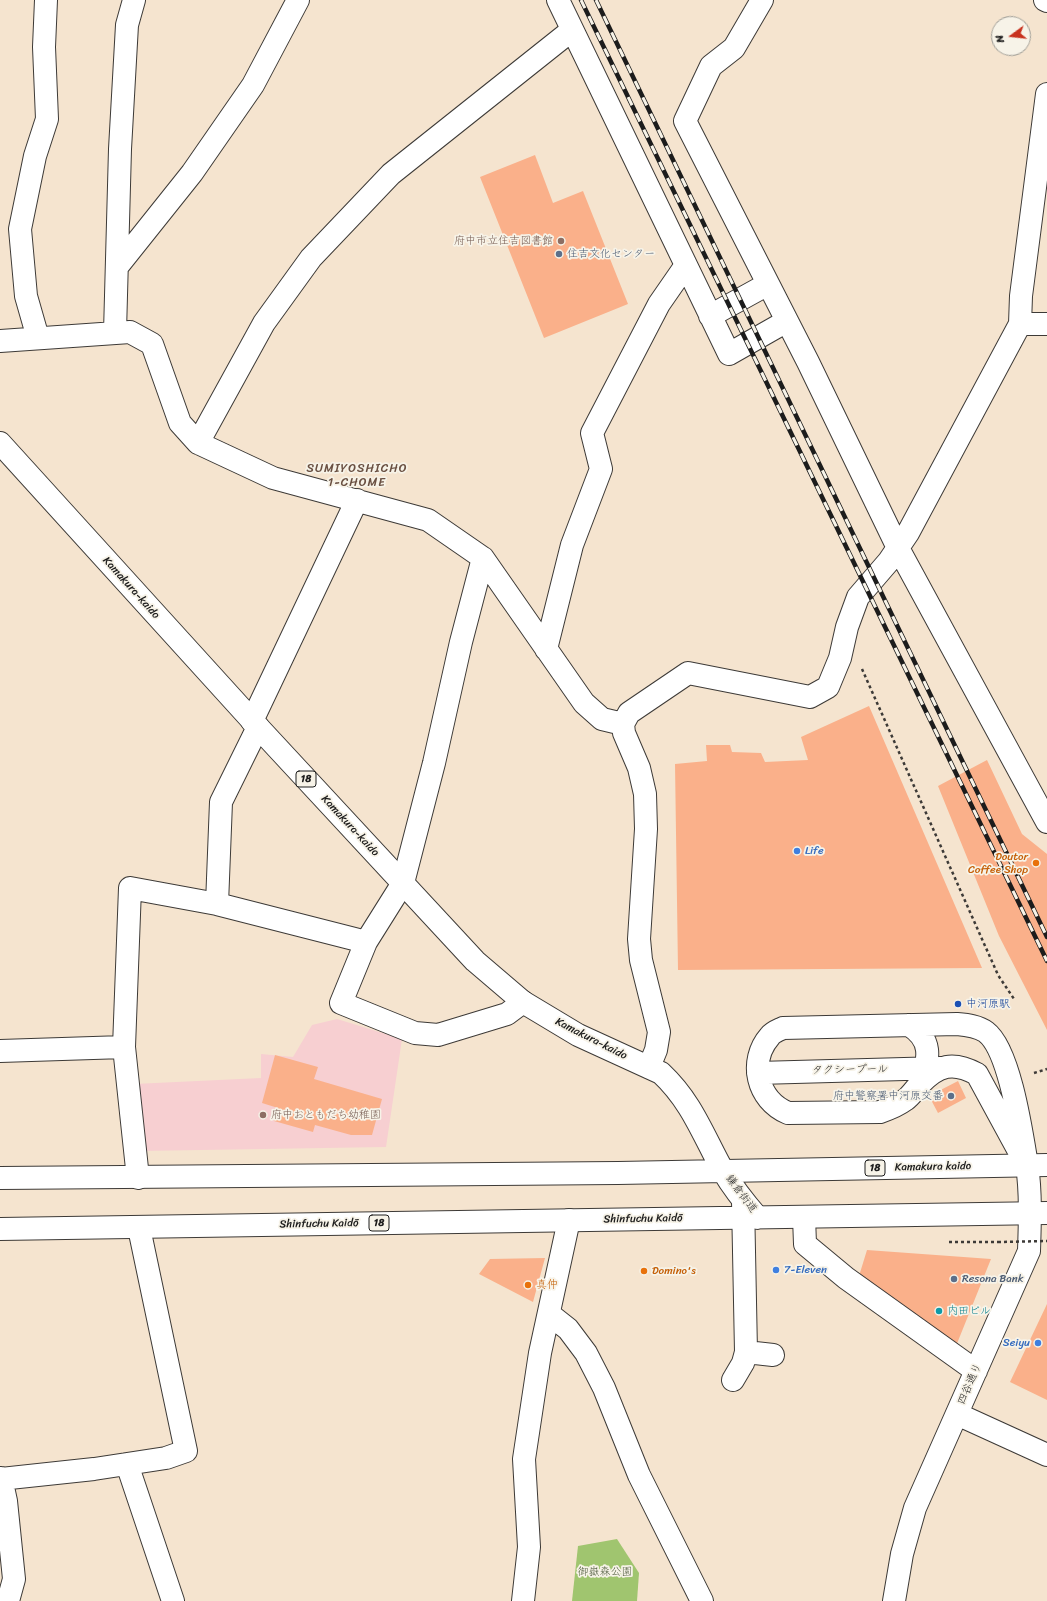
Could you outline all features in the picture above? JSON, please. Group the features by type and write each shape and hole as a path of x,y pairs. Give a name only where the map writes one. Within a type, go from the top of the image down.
{"street":[{"path":"38,338 26,296 20,229 35,156 47,119 44,47 46,0"},
{"path":"115,332 120,149 127,25 134,0"},
{"path":"117,267 192,173 253,85 298,0"},
{"path":"558,0 729,354 787,321"},
{"path":"762,0 734,48 711,66 685,121 787,321 898,548 1042,800 1047,822"},
{"path":"198,443 264,323 311,258 391,174 572,30"},
{"path":"649,1067 656,1050 660,1032 641,960 639,939 646,829 645,794 639,768 624,733 623,724 629,713 688,673 810,697 828,687 840,658 847,626 858,597 889,561 908,533 1020,324 1022,288 1047,94"},
{"path":"546,649 572,545 602,469 592,433 659,304 686,265"},
{"path":"710,316 768,284"},
{"path":"1020,324 1047,324"},
{"path":"0,341 130,332 152,344 180,423 198,443 273,478 428,520 483,558 584,703 602,719 623,724"},
{"name":"Kamakura-kaido","path":"0,443 255,724 475,961 523,1002 578,1035 661,1073 681,1094 700,1124 723,1171"},
{"path":"217,904 221,802 357,500"},
{"path":"483,558 461,642 434,763 403,883 366,942 342,1003 415,1033 438,1035 507,1014 523,1002"},
{"path":"138,1178 124,1047 130,888 217,904 366,942"},
{"path":"758,1073 759,1084 767,1100 777,1108 788,1113 880,1112 894,1108 906,1100 929,1073 927,1045 918,1030 909,1025"},
{"name":"四谷通り","path":"758,1073 759,1058 763,1045 771,1034 783,1028 972,1025 987,1033 997,1045 1005,1062 1037,1166 1038,1213 1029,1250 915,1508 902,1554 894,1601"},
{"path":"0,1052 124,1047"},
{"name":"タクシープール","path":"758,1073 929,1073 953,1066 964,1067 977,1074 1037,1166"},
{"name":"Kamakura kaido","path":"723,1171 1037,1166"},
{"name":"18","path":"0,1178 138,1178 723,1171"},
{"name":"鎌倉街道","path":"723,1171 748,1212"},
{"path":"733,1380 744,1363 746,1352 748,1212"},
{"name":"18","path":"748,1212 804,1217 1038,1213"},
{"name":"Shinfuchu Kaidō","path":"0,1229 569,1220 748,1212"},
{"path":"804,1217 805,1244 846,1278 976,1371"},
{"path":"524,1601 529,1547 524,1459 540,1353 569,1220"},
{"path":"8,1601 14,1579 6,1501 1,1478 127,1464 166,1458 186,1451 139,1228"},
{"path":"549,1314 568,1329 586,1353 604,1388 639,1475 702,1601"},
{"path":"746,1352 773,1355"},
{"path":"957,1414 1047,1455"},
{"path":"127,1464 173,1601"}],"path":[{"path":"860,665 998,975 1014,999"},
{"path":"1032,1074 1047,1069"},
{"path":"949,1242 1047,1242"}],"shaded area":[{"name":"府中おともだち幼稚園","path":"337,1019 402,1039 386,1147 140,1151 134,1084 261,1078 261,1054 293,1057 312,1025"}],"green space":[{"name":"御嶽森公園","path":"617,1539 639,1573 637,1601 572,1601 578,1546"}],"building":[{"name":"住吉文化センター","path":"535,155 553,203 583,191 628,304 544,338 480,177"},
{"path":"869,706 982,968 678,970 675,764 707,761 706,745 730,745 732,752 761,753 765,762 808,760 801,737"},
{"path":"987,760 1022,834 1047,854 1047,1030 999,936 938,786"},
{"name":"府中おともだち幼稚園","path":"275,1055 318,1067 314,1079 382,1099 372,1135 351,1135 315,1125 313,1132 274,1121 278,1108 262,1103"},
{"path":"958,1081 966,1098 938,1113 929,1096"},
{"name":"内田ビル","path":"867,1250 991,1259 956,1346 859,1276"},
{"path":"545,1258 533,1302 479,1274 490,1259"},
{"name":"Seiyu","path":"1047,1304 1047,1400 1010,1382"}],"railway":[{"path":"581,0 1047,961"},
{"path":"596,0 1047,937"}],"place":[{"name":"府中市立住吉図書館","path":"561,241"},
{"name":"住吉文化センター","path":"559,254"},
{"name":"Life","path":"797,851"},
{"name":"Doutor Coffee Shop","path":"1036,863"},
{"name":"中河原駅","path":"958,1004"},
{"name":"府中警察署中河原交番","path":"951,1096"},
{"name":"府中おともだち幼稚園","path":"263,1115"},
{"name":"7-Eleven","path":"776,1270"},
{"name":"Domino's","path":"644,1271"},
{"name":"Resona Bank","path":"954,1279"},
{"name":"真仲","path":"528,1285"},
{"name":"内田ビル","path":"939,1311"},
{"name":"Seiyu","path":"1038,1343"}],"district":[{"name":"SUMIYOSHICHO 1-CHOME","path":"357,476"}]}
